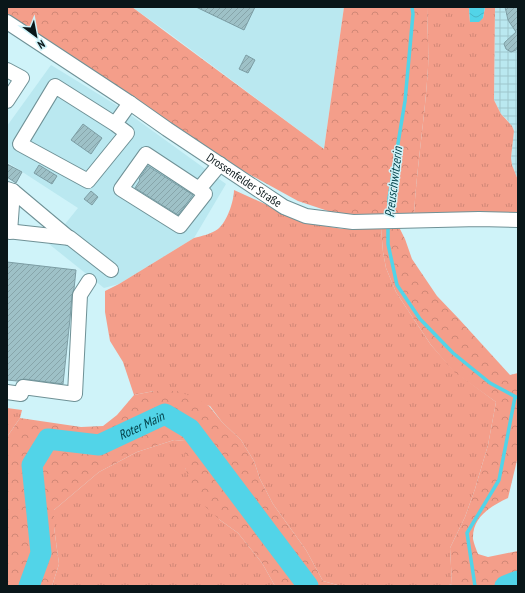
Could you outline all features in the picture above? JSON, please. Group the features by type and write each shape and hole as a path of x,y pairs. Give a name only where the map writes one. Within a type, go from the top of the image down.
{"street":[{"name":"Drossenfelder Straße","path":"7,22 284,207 306,216 360,222 479,219 518,220"},
{"path":"7,70 22,78 7,101"},
{"path":"55,86 115,124 127,133 88,181 20,144 55,86"},
{"path":"115,124 130,103"},
{"path":"146,154 199,189 205,194 180,226 121,189 146,154"},
{"path":"199,189 220,164"},
{"path":"10,190 9,232 70,238"},
{"path":"10,190 111,270"},
{"path":"7,392 21,394 23,387 75,394 80,295 89,281"}],"shaded area":[{"path":"132,7 344,7 324,149 166,31"},
{"path":"495,7 506,7 505,11 508,20 513,28 518,31 511,38 506,40 504,44 506,49 511,52 516,50 518,46 518,180 511,158 514,131 508,121 501,114 494,100"},
{"path":"51,65 121,108 226,184 194,238 119,284 104,288 49,244 78,208 7,162 7,126"}],"green space":[{"path":"7,7 132,7 324,149 344,7 427,7 428,68 414,214 361,216 337,214 298,201 238,168 7,13"},
{"path":"427,7 469,7 470,22 483,18 485,7 495,7 494,100 501,114 512,126 514,131 511,158 518,180 518,215 414,214 428,68"},
{"path":"234,190 307,223 343,229 381,228 386,268 396,292 415,321 431,345 454,371 496,402 488,445 475,489 465,517 450,548 452,584 446,586 341,586 323,581 306,550 273,504 260,479 254,461 241,440 222,422 210,406 154,391 134,395 123,362 110,341 105,312 105,291 194,238 209,234 218,229 224,222 229,211 233,200"},
{"path":"399,227 412,259 437,296 510,375 518,373 518,456 508,498 489,509 479,518 474,531 473,539 478,554 488,557 518,551 518,586 446,586 452,584 450,548 465,517 475,489 488,445 496,402 454,372 431,345 396,292 386,268 381,228"},
{"path":"154,391 177,391 195,398 209,406 222,422 241,440 254,461 260,479 273,504 306,550 323,581 341,586 275,586 262,563 238,533 220,520 199,501 185,468 185,441 174,440 137,452 99,472 54,510 54,527 59,564 52,586 7,586 7,437 20,418 81,427 103,426 117,415 134,395"},
{"path":"7,408 22,410 20,418 7,437"},
{"path":"174,440 185,441 185,468 220,520 238,533 262,563 275,586 52,586 59,564 54,527 54,510 99,472 137,452"}],"water":[{"path":"469,7 485,7 483,18 479,22 470,22"}],"building":[{"path":"196,7 255,7 244,30"},
{"path":"505,7 518,7 518,46 516,50 511,52 506,49 504,44 516,32 508,20"},
{"path":"246,55 255,60 248,73 239,69"},
{"path":"83,124 102,138 91,154 71,140"},
{"path":"7,164 22,172 16,183 7,177"},
{"path":"39,165 57,176 52,184 34,173"},
{"path":"148,166 193,195 178,215 135,188"},
{"path":"91,191 98,197 92,205 84,199"},
{"path":"7,262 76,270 63,384 24,379 17,381 7,380"}],"waterway":[{"name":"Preuschwitzerin","path":"389,218 389,198 405,101 413,14 412,7"},
{"name":"Preuschwitzerin","path":"388,224 388,244 397,285 420,319 453,353 490,383 518,398"},
{"path":"475,586 467,533 499,480 515,397"},
{"name":"Roter Main","path":"29,586 41,553 32,465 48,439 99,445 165,414 190,429 308,586"},
{"name":"Roter Main","path":"505,586 518,581"}]}
